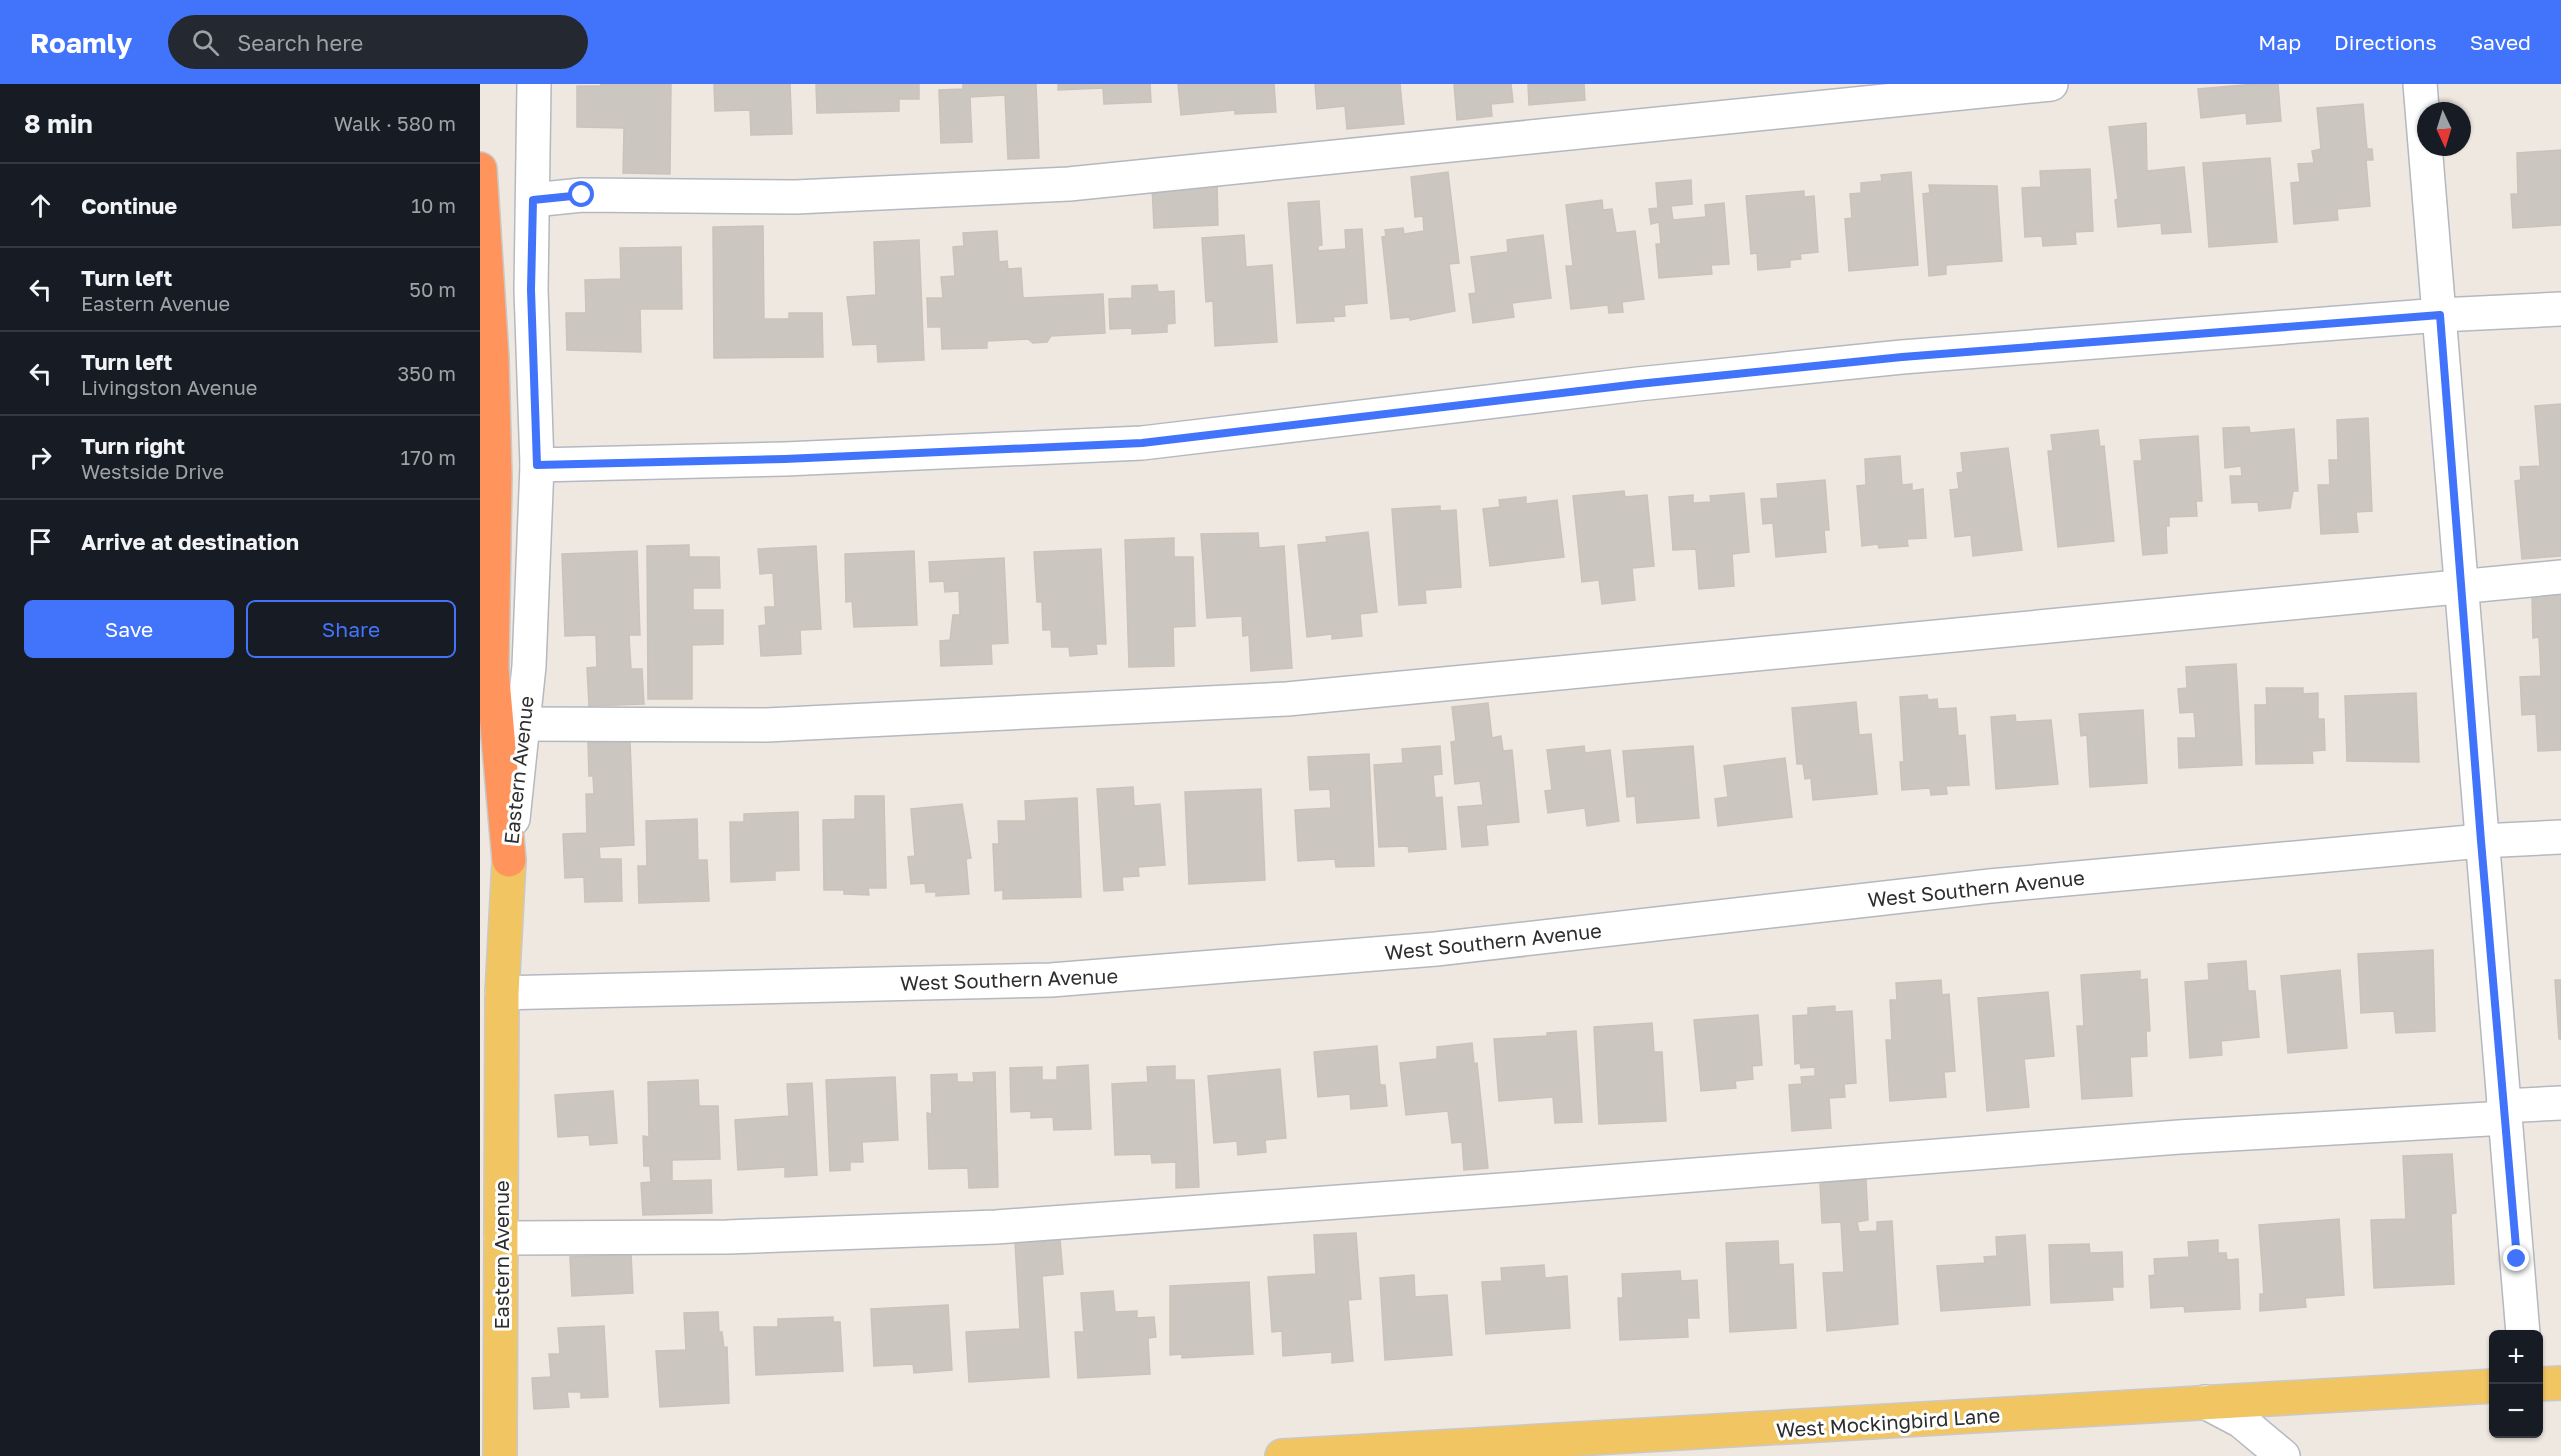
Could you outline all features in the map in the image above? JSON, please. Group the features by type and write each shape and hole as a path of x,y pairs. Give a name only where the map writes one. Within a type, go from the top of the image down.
{"highway":[{"path":"480,169 492,357 495,478 492,669 509,860"}],"main road":[{"name":"Eastern Avenue","path":"500,1456 502,993 509,860"},
{"path":"2543,1384 2561,1383"},
{"name":"West Mockingbird Lane","path":"1282,1456 1560,1449 2205,1402 2489,1386"}],"street":[{"name":"Eastern Avenue","path":"509,860 528,666 537,465 531,290 534,84"},
{"path":"533,200 582,195 796,197 1069,184 2051,84"},
{"path":"2420,84 2523,1330"},
{"path":"537,465 785,459 1142,443 1638,384 1902,357 2440,315 2561,309"},
{"path":"523,724 767,725 1287,699 2561,577"},
{"name":"West Southern Avenue","path":"502,993 1086,977 1436,949 1990,886 2481,841 2561,837"},
{"path":"501,1238 727,1237 996,1227 2504,1112 2561,1103"},
{"path":"2205,1402 2241,1421 2283,1456"}],"building":[{"path":"601,84 671,84 670,174 623,173 624,128 577,127 577,86 601,86"},
{"path":"714,84 790,84 792,134 751,135 750,110 715,111"},
{"path":"816,84 919,84 919,99 899,99 899,111 817,113"},
{"path":"963,84 1036,84 1039,158 1008,159 1005,95 970,97 972,142 941,143 939,90 963,89"},
{"path":"1058,84 1150,84 1151,102 1104,104 1103,88 1058,90"},
{"path":"1178,84 1274,84 1276,112 1235,114 1235,110 1181,115"},
{"path":"1315,84 1400,84 1404,124 1347,129 1345,106 1317,109"},
{"path":"1454,84 1511,84 1513,102 1491,104 1492,116 1457,120"},
{"path":"1528,84 1584,84 1585,100 1529,105"},
{"path":"2278,84 2281,121 2247,124 2246,113 2201,118 2198,89"},
{"path":"2363,104 2367,149 2372,149 2373,160 2366,160 2370,206 2337,209 2338,220 2294,224 2291,183 2300,182 2298,164 2314,163 2312,151 2321,149 2317,108"},
{"path":"2146,123 2147,171 2184,167 2191,232 2162,234 2161,223 2118,227 2115,200 2118,199 2109,127"},
{"path":"2561,150 2561,225 2513,228 2511,194 2518,194 2517,153"},
{"path":"2270,158 2277,242 2209,247 2203,163"},
{"path":"2090,169 2093,231 2075,232 2076,244 2043,246 2042,236 2025,237 2022,188 2041,187 2040,171"},
{"path":"1448,172 1459,263 1449,264 1455,311 1410,320 1410,317 1391,319 1382,237 1386,236 1385,230 1403,228 1404,234 1424,231 1423,216 1415,217 1411,177"},
{"path":"1911,172 1918,265 1849,271 1845,219 1852,218 1850,194 1861,193 1861,183 1882,181 1881,175"},
{"path":"1691,180 1692,204 1671,206 1673,220 1706,217 1705,205 1724,203 1729,264 1711,265 1712,274 1659,278 1656,244 1661,244 1659,222 1651,224 1649,209 1658,208 1656,183"},
{"path":"1217,182 1218,225 1154,228 1152,186"},
{"path":"1929,185 1997,186 2002,261 1946,265 1946,274 1929,276 1923,194 1930,193"},
{"path":"1804,191 1804,197 1814,196 1818,252 1800,254 1801,259 1790,260 1790,267 1758,270 1757,253 1751,254 1746,196"},
{"path":"1602,200 1603,210 1612,209 1616,233 1635,231 1644,299 1622,302 1623,312 1609,313 1608,305 1571,309 1566,266 1573,266 1566,205"},
{"path":"1319,201 1322,245 1318,246 1318,251 1346,249 1345,230 1362,229 1367,303 1344,305 1345,316 1333,317 1334,321 1297,323 1288,203"},
{"path":"763,226 764,319 789,319 789,313 822,313 823,357 714,358 713,227"},
{"path":"997,231 999,262 1007,261 1008,269 1021,268 1023,298 1103,294 1105,333 1051,336 1047,342 1033,343 1028,339 987,341 987,348 942,349 941,327 928,327 927,298 943,298 941,277 955,276 953,247 964,246 963,233"},
{"path":"1244,235 1246,267 1272,265 1277,342 1215,346 1213,301 1206,302 1202,238"},
{"path":"1543,235 1551,298 1512,303 1514,317 1473,323 1469,294 1476,293 1471,257 1508,252 1507,240"},
{"path":"919,240 924,360 878,362 877,344 853,345 847,297 876,295 874,242"},
{"path":"681,247 682,309 640,309 641,352 567,350 566,313 586,313 585,280 621,279 620,248"},
{"path":"1157,285 1158,292 1174,291 1175,323 1167,324 1167,332 1132,334 1132,328 1110,329 1109,299 1132,298 1132,286"},
{"path":"2561,404 2561,556 2522,559 2515,481 2521,480 2520,467 2540,466 2535,406"},
{"path":"2368,418 2372,511 2356,512 2358,532 2321,534 2318,485 2330,485 2329,460 2338,460 2337,420"},
{"path":"2249,427 2250,433 2294,429 2298,491 2293,491 2290,508 2259,511 2258,502 2232,503 2230,476 2242,476 2241,466 2225,468 2223,428"},
{"path":"2098,430 2100,447 2104,446 2114,541 2058,547 2048,451 2053,451 2051,435"},
{"path":"2198,436 2202,501 2196,501 2197,516 2169,517 2169,526 2166,526 2167,553 2143,555 2134,461 2142,461 2140,440"},
{"path":"2008,448 2022,550 1973,556 1971,535 1955,537 1950,490 1959,489 1957,473 1963,472 1961,453"},
{"path":"1900,456 1902,485 1912,484 1912,491 1923,489 1926,538 1907,539 1908,546 1879,548 1878,544 1862,546 1857,486 1866,485 1865,459"},
{"path":"1825,480 1829,530 1824,530 1826,552 1776,557 1773,523 1763,524 1761,499 1778,498 1777,484"},
{"path":"1624,491 1625,497 1647,495 1654,566 1632,568 1635,600 1602,604 1599,580 1582,582 1573,496"},
{"path":"1744,493 1749,552 1732,554 1734,586 1699,589 1696,549 1673,550 1669,497 1693,495 1693,503 1711,502 1710,496"},
{"path":"1526,497 1526,504 1557,500 1564,557 1490,566 1483,509 1500,507 1499,500"},
{"path":"1440,506 1440,511 1456,510 1461,587 1425,590 1426,603 1399,605 1392,509"},
{"path":"1368,532 1377,612 1360,614 1362,636 1332,639 1332,634 1307,637 1298,545 1327,542 1326,537"},
{"path":"1258,533 1259,548 1284,546 1292,668 1251,671 1249,635 1243,636 1242,616 1207,618 1201,534"},
{"path":"1174,538 1174,557 1193,557 1195,626 1173,627 1174,666 1129,667 1125,540"},
{"path":"689,545 689,557 719,557 720,588 693,588 693,610 723,610 723,644 692,645 692,699 648,699 647,546"},
{"path":"816,546 821,629 800,630 801,654 761,656 759,626 766,625 765,607 775,607 773,573 760,574 758,549"},
{"path":"1101,549 1106,644 1096,644 1097,654 1070,656 1069,647 1052,647 1051,630 1043,630 1042,602 1037,602 1034,552"},
{"path":"637,551 640,635 629,635 631,669 642,669 644,704 589,706 587,668 597,667 596,635 565,636 562,554"},
{"path":"914,551 917,625 854,627 852,601 846,602 845,554"},
{"path":"1004,558 1008,643 991,644 992,664 941,666 940,641 950,640 953,615 960,615 959,591 945,592 944,581 930,582 929,562"},
{"path":"2561,594 2561,750 2538,751 2536,714 2522,715 2520,677 2541,676 2539,637 2533,638 2532,595"},
{"path":"2236,664 2242,765 2179,768 2178,738 2196,738 2194,712 2180,713 2178,689 2187,688 2186,667"},
{"path":"2266,688 2303,688 2303,694 2318,693 2318,719 2324,719 2325,750 2312,751 2313,763 2256,764 2255,705 2267,705"},
{"path":"2416,693 2419,762 2347,761 2345,696"},
{"path":"1927,695 1928,700 1937,699 1938,709 1956,708 1958,736 1965,735 1969,785 1946,786 1947,794 1931,795 1930,788 1902,790 1900,762 1904,762 1900,697"},
{"path":"1856,702 1859,735 1871,734 1877,794 1813,800 1811,778 1805,779 1803,764 1797,764 1792,708"},
{"path":"1488,703 1492,738 1501,736 1503,751 1512,750 1519,822 1486,825 1488,845 1462,847 1458,807 1483,805 1480,781 1455,784 1451,742 1456,741 1452,707"},
{"path":"2143,710 2147,783 2090,787 2087,735 2081,736 2079,714"},
{"path":"2015,715 2016,722 2051,720 2058,784 1996,789 1991,717"},
{"path":"630,741 634,845 599,847 600,859 621,859 622,901 585,902 584,877 565,878 563,834 587,833 586,794 594,794 593,776 589,776 588,743"},
{"path":"1440,746 1442,774 1433,775 1435,798 1442,797 1446,849 1409,852 1408,846 1379,847 1374,765 1403,763 1402,749"},
{"path":"1584,746 1585,753 1610,750 1619,821 1587,826 1585,808 1548,813 1545,791 1552,790 1547,750"},
{"path":"1693,746 1699,818 1637,823 1635,796 1627,797 1623,751"},
{"path":"1369,754 1374,866 1336,867 1335,859 1298,861 1295,810 1331,808 1330,789 1310,790 1308,757"},
{"path":"1785,758 1792,817 1718,826 1715,799 1728,797 1724,766"},
{"path":"1133,787 1134,806 1160,804 1165,865 1138,867 1139,876 1122,877 1123,890 1104,891 1097,789"},
{"path":"1261,789 1265,880 1189,884 1185,792"},
{"path":"855,796 884,796 886,888 868,888 869,895 844,894 844,890 824,890 823,820 855,819"},
{"path":"1077,798 1081,897 1003,899 1003,890 995,891 993,844 999,844 998,821 1026,821 1025,801"},
{"path":"962,804 971,858 966,859 969,894 936,896 936,892 926,892 925,883 911,884 908,857 915,856 911,809"},
{"path":"798,812 799,870 775,871 775,880 731,882 730,822 744,822 744,814"},
{"path":"697,819 698,860 707,860 709,901 639,903 638,866 647,866 646,821"},
{"path":"2433,950 2435,1031 2396,1033 2394,1011 2361,1013 2358,954"},
{"path":"2246,961 2248,991 2255,991 2259,1037 2221,1041 2222,1055 2190,1058 2185,982 2209,980 2208,964"},
{"path":"2340,970 2347,1048 2288,1053 2281,976"},
{"path":"2140,971 2140,980 2147,979 2150,1031 2146,1031 2147,1056 2130,1057 2132,1096 2082,1099 2077,1026 2084,1026 2081,975"},
{"path":"1941,980 1942,995 1949,994 1955,1071 1944,1072 1946,1097 1890,1101 1886,1040 1892,1040 1890,1000 1897,1000 1896,983"},
{"path":"2555,980 2561,980 2561,1039 2559,1039"},
{"path":"2048,992 2054,1056 2024,1059 2029,1107 1987,1111 1978,998"},
{"path":"1835,1006 1835,1012 1852,1011 1856,1083 1844,1084 1845,1097 1829,1098 1831,1128 1792,1131 1789,1085 1802,1084 1801,1077 1815,1076 1815,1067 1801,1068 1800,1063 1795,1064 1793,1016 1808,1015 1808,1008"},
{"path":"1758,1015 1762,1065 1752,1066 1753,1079 1735,1081 1736,1088 1701,1091 1694,1020"},
{"path":"1652,1023 1654,1052 1662,1052 1666,1121 1599,1124 1594,1027"},
{"path":"1576,1031 1582,1122 1555,1123 1553,1097 1499,1101 1494,1039 1547,1036 1547,1033"},
{"path":"1472,1043 1474,1064 1477,1063 1488,1168 1464,1170 1462,1142 1452,1143 1448,1111 1406,1115 1400,1063 1437,1059 1437,1047"},
{"path":"1377,1046 1380,1085 1385,1085 1387,1106 1351,1109 1350,1094 1318,1097 1314,1052"},
{"path":"1088,1065 1091,1129 1054,1130 1053,1117 1031,1118 1031,1111 1011,1112 1010,1068 1042,1067 1042,1080 1057,1080 1057,1067"},
{"path":"1175,1066 1175,1080 1194,1080 1199,1187 1176,1188 1176,1162 1152,1163 1151,1154 1115,1155 1112,1084 1148,1082 1147,1067"},
{"path":"1280,1069 1286,1138 1265,1140 1266,1152 1238,1155 1237,1141 1214,1143 1208,1076"},
{"path":"995,1072 998,1187 969,1188 968,1168 929,1169 927,1113 932,1114 931,1075 957,1074 957,1082 974,1082 973,1073"},
{"path":"895,1077 898,1140 862,1142 863,1162 850,1162 850,1170 830,1171 826,1080"},
{"path":"698,1080 699,1106 718,1106 720,1159 672,1160 672,1181 711,1180 712,1213 643,1215 641,1183 651,1182 650,1166 644,1166 643,1136 649,1137 648,1082"},
{"path":"812,1083 817,1175 785,1177 785,1167 738,1170 735,1120 789,1116 787,1084"},
{"path":"613,1091 617,1143 590,1145 589,1135 558,1137 555,1095"},
{"path":"2452,1154 2456,1213 2451,1214 2454,1284 2374,1288 2371,1220 2406,1219 2403,1156"},
{"path":"1866,1180 1868,1220 1857,1222 1859,1232 1877,1231 1877,1222 1892,1221 1898,1324 1827,1331 1823,1273 1844,1272 1841,1222 1822,1223 1820,1183"},
{"path":"2339,1219 2344,1295 2305,1298 2306,1307 2260,1311 2260,1294 2264,1294 2259,1225"},
{"path":"1356,1233 1361,1299 1348,1300 1353,1361 1332,1363 1332,1352 1283,1356 1282,1331 1272,1332 1268,1277 1316,1274 1314,1235"},
{"path":"2025,1235 2030,1305 1941,1311 1937,1266 1985,1263 1984,1257 1997,1256 1996,1237"},
{"path":"1060,1239 1063,1274 1042,1276 1049,1377 969,1382 966,1332 1020,1329 1015,1242"},
{"path":"2218,1240 2218,1253 2226,1253 2227,1260 2238,1259 2240,1309 2185,1312 2184,1306 2151,1308 2149,1276 2155,1275 2154,1259 2189,1257 2188,1242"},
{"path":"1778,1241 1779,1265 1793,1264 1796,1328 1730,1332 1726,1243"},
{"path":"2089,1244 2090,1253 2122,1252 2123,1287 2112,1287 2113,1300 2051,1303 2049,1245"},
{"path":"631,1254 633,1293 572,1296 570,1257"},
{"path":"1544,1265 1545,1278 1567,1276 1570,1328 1486,1334 1482,1282 1502,1281 1501,1268"},
{"path":"1680,1271 1681,1281 1697,1280 1699,1318 1687,1318 1688,1337 1620,1340 1618,1298 1623,1298 1622,1274"},
{"path":"1414,1275 1415,1297 1447,1295 1452,1355 1385,1360 1380,1278"},
{"path":"1249,1282 1253,1354 1182,1358 1182,1354 1170,1355 1170,1286"},
{"path":"1113,1291 1115,1312 1137,1311 1137,1318 1154,1317 1156,1337 1148,1338 1150,1374 1078,1378 1075,1332 1084,1332 1081,1293"},
{"path":"948,1305 952,1370 914,1373 913,1364 874,1366 871,1309"},
{"path":"718,1312 719,1332 722,1332 724,1348 727,1347 729,1403 660,1407 656,1351 686,1350 684,1313"},
{"path":"833,1317 833,1322 840,1322 843,1371 756,1375 754,1327 778,1327 778,1319"},
{"path":"604,1326 608,1397 581,1398 581,1392 567,1392 569,1407 534,1409 532,1378 551,1377 549,1354 560,1354 558,1328"}],"route":[{"path":"582,195 533,200 531,290 537,465 785,459 1142,443 1638,384 1902,357 2440,315 2481,841 2517,1259"}]}
